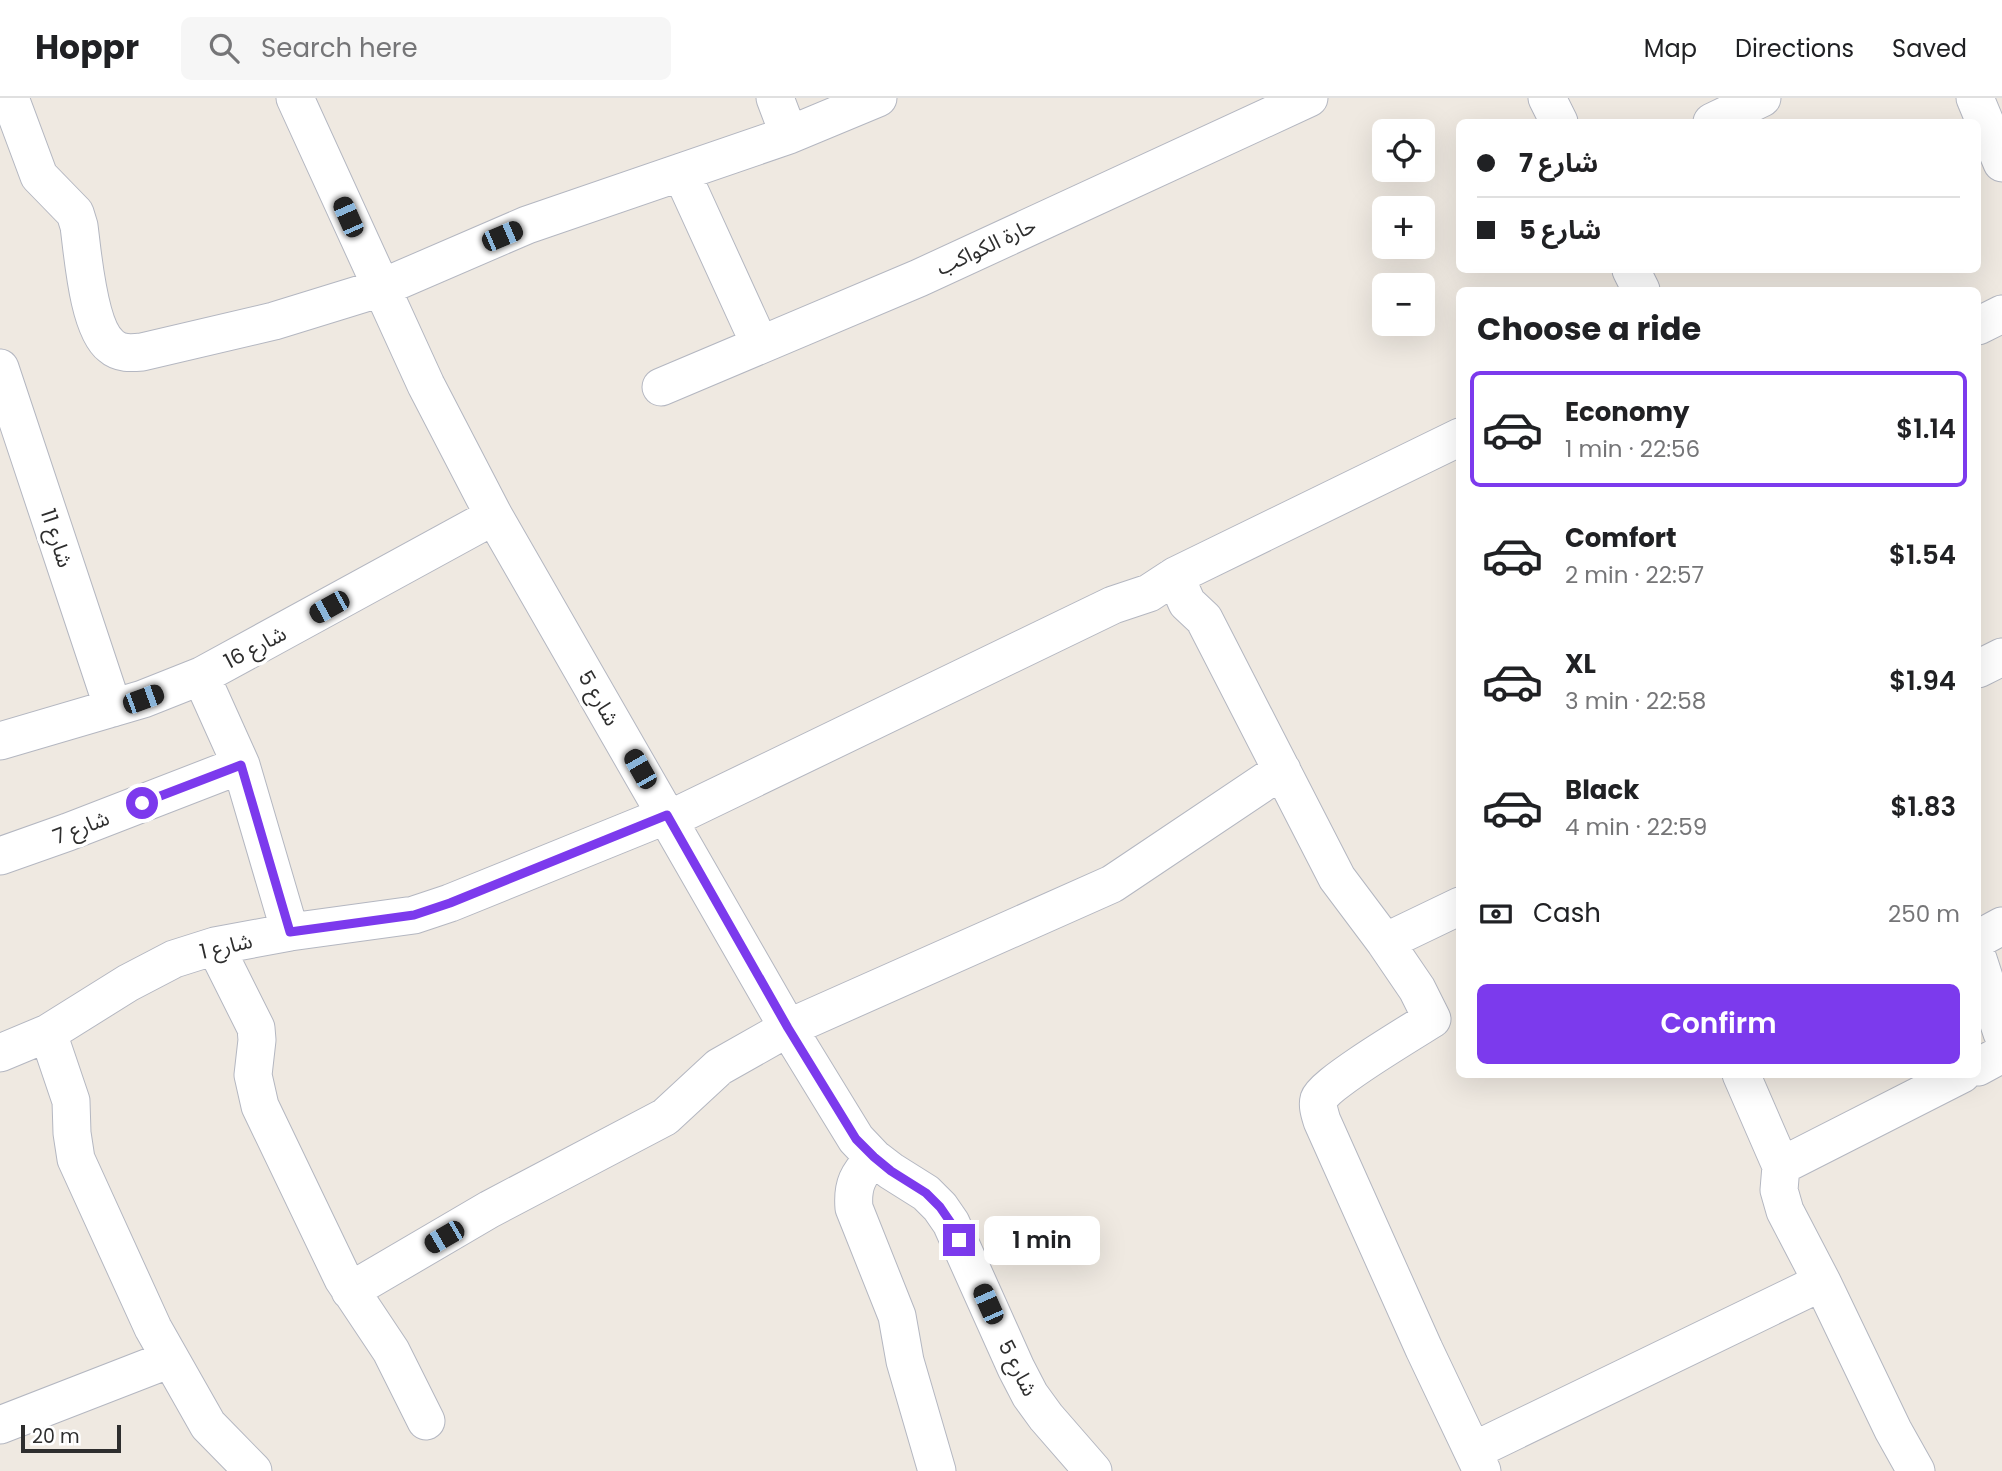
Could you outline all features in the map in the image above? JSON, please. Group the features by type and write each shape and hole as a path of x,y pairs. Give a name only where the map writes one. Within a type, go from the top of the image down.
{"street":[{"path":"10,98 39,176 75,213 91,305 103,339 112,348 124,353 142,352 274,321 381,288 527,225 789,135 878,98"},
{"name":"شارع 5","path":"295,98 426,385 494,516 788,1028 856,1139 891,1171 926,1193 940,1207 951,1223 1030,1395 1046,1418 1093,1471"},
{"path":"775,98 789,135"},
{"name":"حارة الكواكب","path":"661,387 919,278 1308,98"},
{"path":"1547,98 1558,119"},
{"path":"1718,119 1762,98"},
{"path":"1975,98 2002,163"},
{"path":"681,172 760,345"},
{"path":"1981,324 2002,314"},
{"name":"شارع 11","path":"0,368 10,432 113,708"},
{"name":"شارع 1","path":"0,1053 48,1033 128,983 174,960 215,946 290,932 414,915 668,817 1113,605 1149,593 1175,576 1456,439"},
{"name":"شارع 16","path":"0,741 173,689 494,516"},
{"path":"1175,576 1188,603 1204,619 1337,878 1417,989 1446,1012 1368,1059 1325,1089 1319,1098 1318,1107 1477,1461 1822,1282"},
{"path":"1981,668 2002,657"},
{"path":"201,676 241,765 290,932"},
{"name":"شارع 7","path":"0,856 241,765"},
{"path":"350,1292 490,1209 665,1117 719,1067 788,1028 1112,884 1282,770"},
{"path":"1385,942 1456,907"},
{"path":"1981,937 2002,926"},
{"path":"215,946 256,1028 253,1075 260,1106 350,1292 391,1351 426,1421"},
{"path":"1981,968 2002,1033"},
{"path":"48,1033 71,1101 76,1159 153,1328 208,1425 253,1471"},
{"path":"1981,1065 2002,1054"},
{"path":"1743,1078 1781,1166 1779,1190 1785,1211 1916,1471"},
{"path":"1781,1166 1954,1078"},
{"path":"874,1157 860,1172 853,1195 854,1208 897,1316 905,1361 937,1471"},
{"path":"0,1425 170,1359"}],"route":[{"path":"142,803 241,765 290,932 414,915 667,815 788,1028 856,1139 891,1171 926,1193 940,1207 959,1240"}]}
